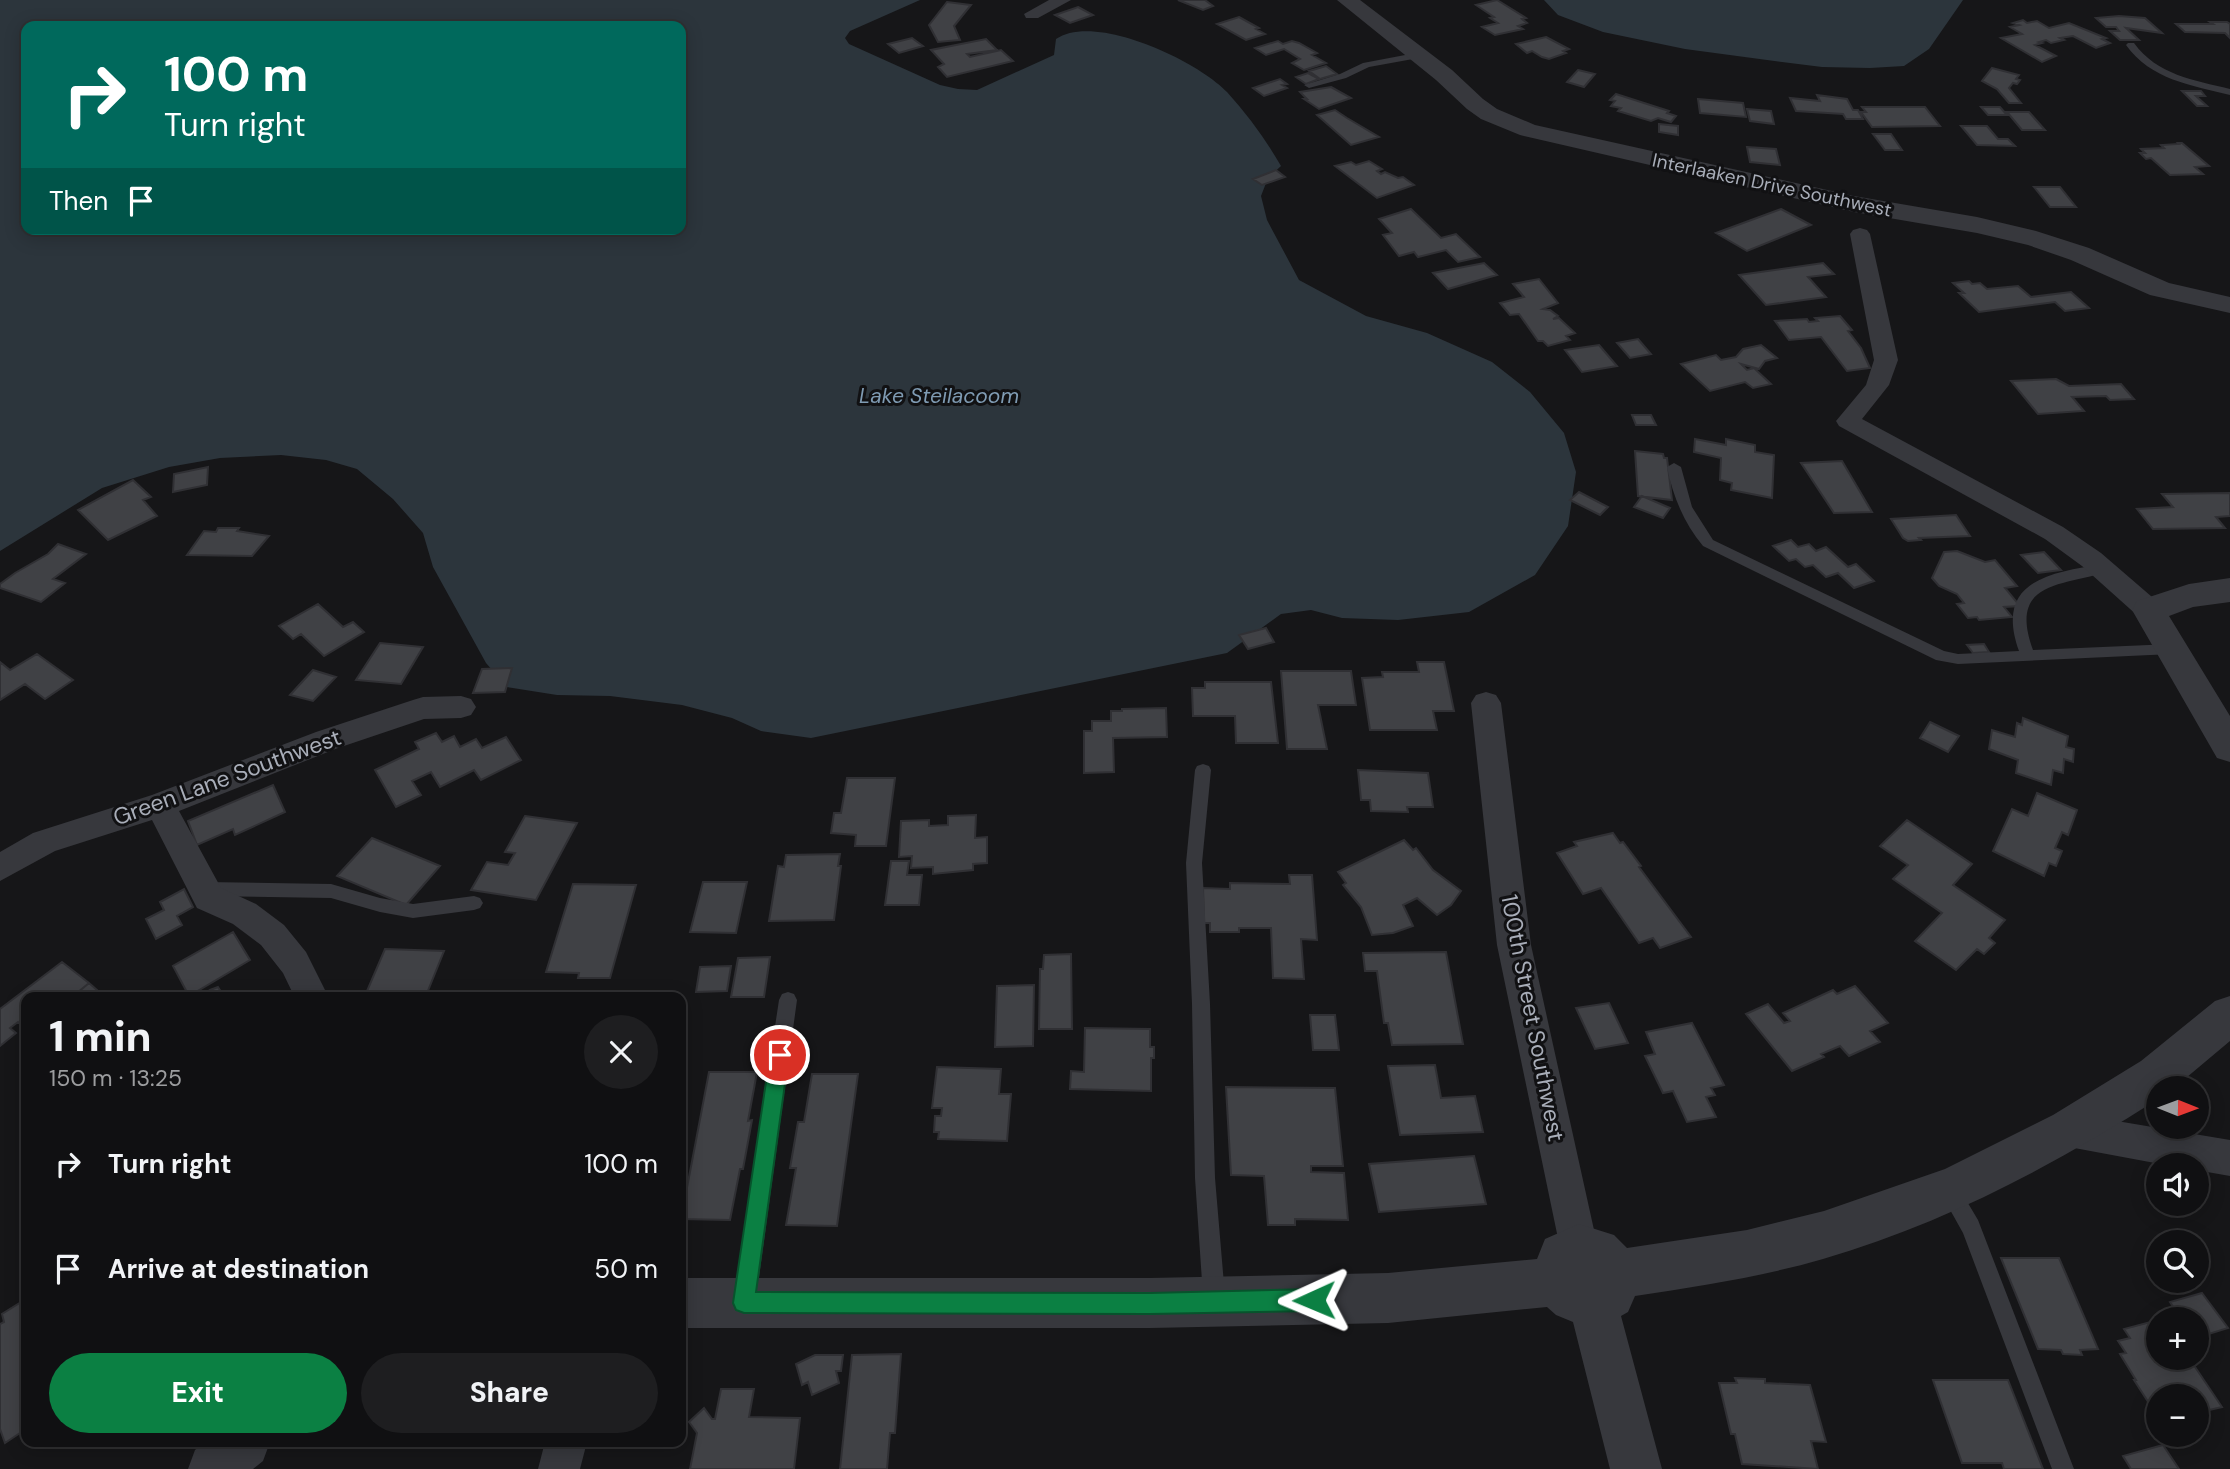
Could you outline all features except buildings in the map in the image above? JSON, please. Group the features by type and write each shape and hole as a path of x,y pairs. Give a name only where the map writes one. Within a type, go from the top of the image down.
{"street":[{"path":"1032,14 1063,0"},
{"name":"Interlaaken Drive Southwest","path":"1347,0 1421,55 1489,114 1549,137 1854,204 2004,231 2057,245 2160,289 2230,305"},
{"path":"1860,234 1886,360 1885,373 1871,396 1848,421 1896,450 1996,500 2042,527 2102,569 2149,610 2230,748"},
{"path":"2149,610 2197,594 2230,590"},
{"name":"100th Street Southwest","path":"1486,703 1514,945 1586,1277 1636,1469"},
{"name":"Green Lane Southwest","path":"0,868 44,842 160,805 240,772 411,711 461,707"},
{"path":"160,805 209,898 239,908 264,925 282,945 304,978 310,992"},
{"path":"686,1303 1215,1302 1388,1298 1586,1277 1747,1254 1824,1235 1949,1190 2069,1130 2157,1075 2230,1015"},
{"path":"2069,1130 2230,1158"},
{"path":"214,1469 238,1447"},
{"path":"559,1469 565,1447"}],"lane":[{"path":"2131,45 2138,57 2152,69 2230,92"},
{"path":"1309,85 1343,76 1366,65 1421,55"},
{"path":"1674,467 1677,485 1694,527 1708,543 1941,656 1958,659 2172,649"},
{"path":"2028,656 2018,626 2021,608 2034,585 2051,578 2102,569"},
{"path":"1203,770 1194,863 1206,1178 1215,1302"},
{"path":"204,889 331,891 413,911 474,903"},
{"path":"744,1303 788,1000"},
{"path":"1949,1190 1971,1227 2063,1469"}],"water":[{"name":"Lake Steilacoom","path":"0,0 920,0 850,31 845,38 849,44 940,85 977,90 1054,55 1056,39 1073,32 1120,36 1170,54 1194,67 1227,92 1256,128 1281,166 1268,178 1261,196 1267,220 1299,280 1366,316 1427,333 1492,362 1530,392 1564,433 1576,472 1568,526 1535,575 1469,612 1398,620 1342,618 1311,610 1281,614 1227,653 811,738 761,731 732,718 682,705 610,696 557,695 507,687 486,663 433,567 423,533 393,499 357,469 326,460 281,455 220,458 169,467 102,488 0,551"},
{"path":"1544,0 1963,0 1929,49 1904,66 1870,68 1822,67 1685,49 1603,32 1558,15"}],"route":[{"path":"780,1055 744,1303 1150,1303 1314,1300"}]}
